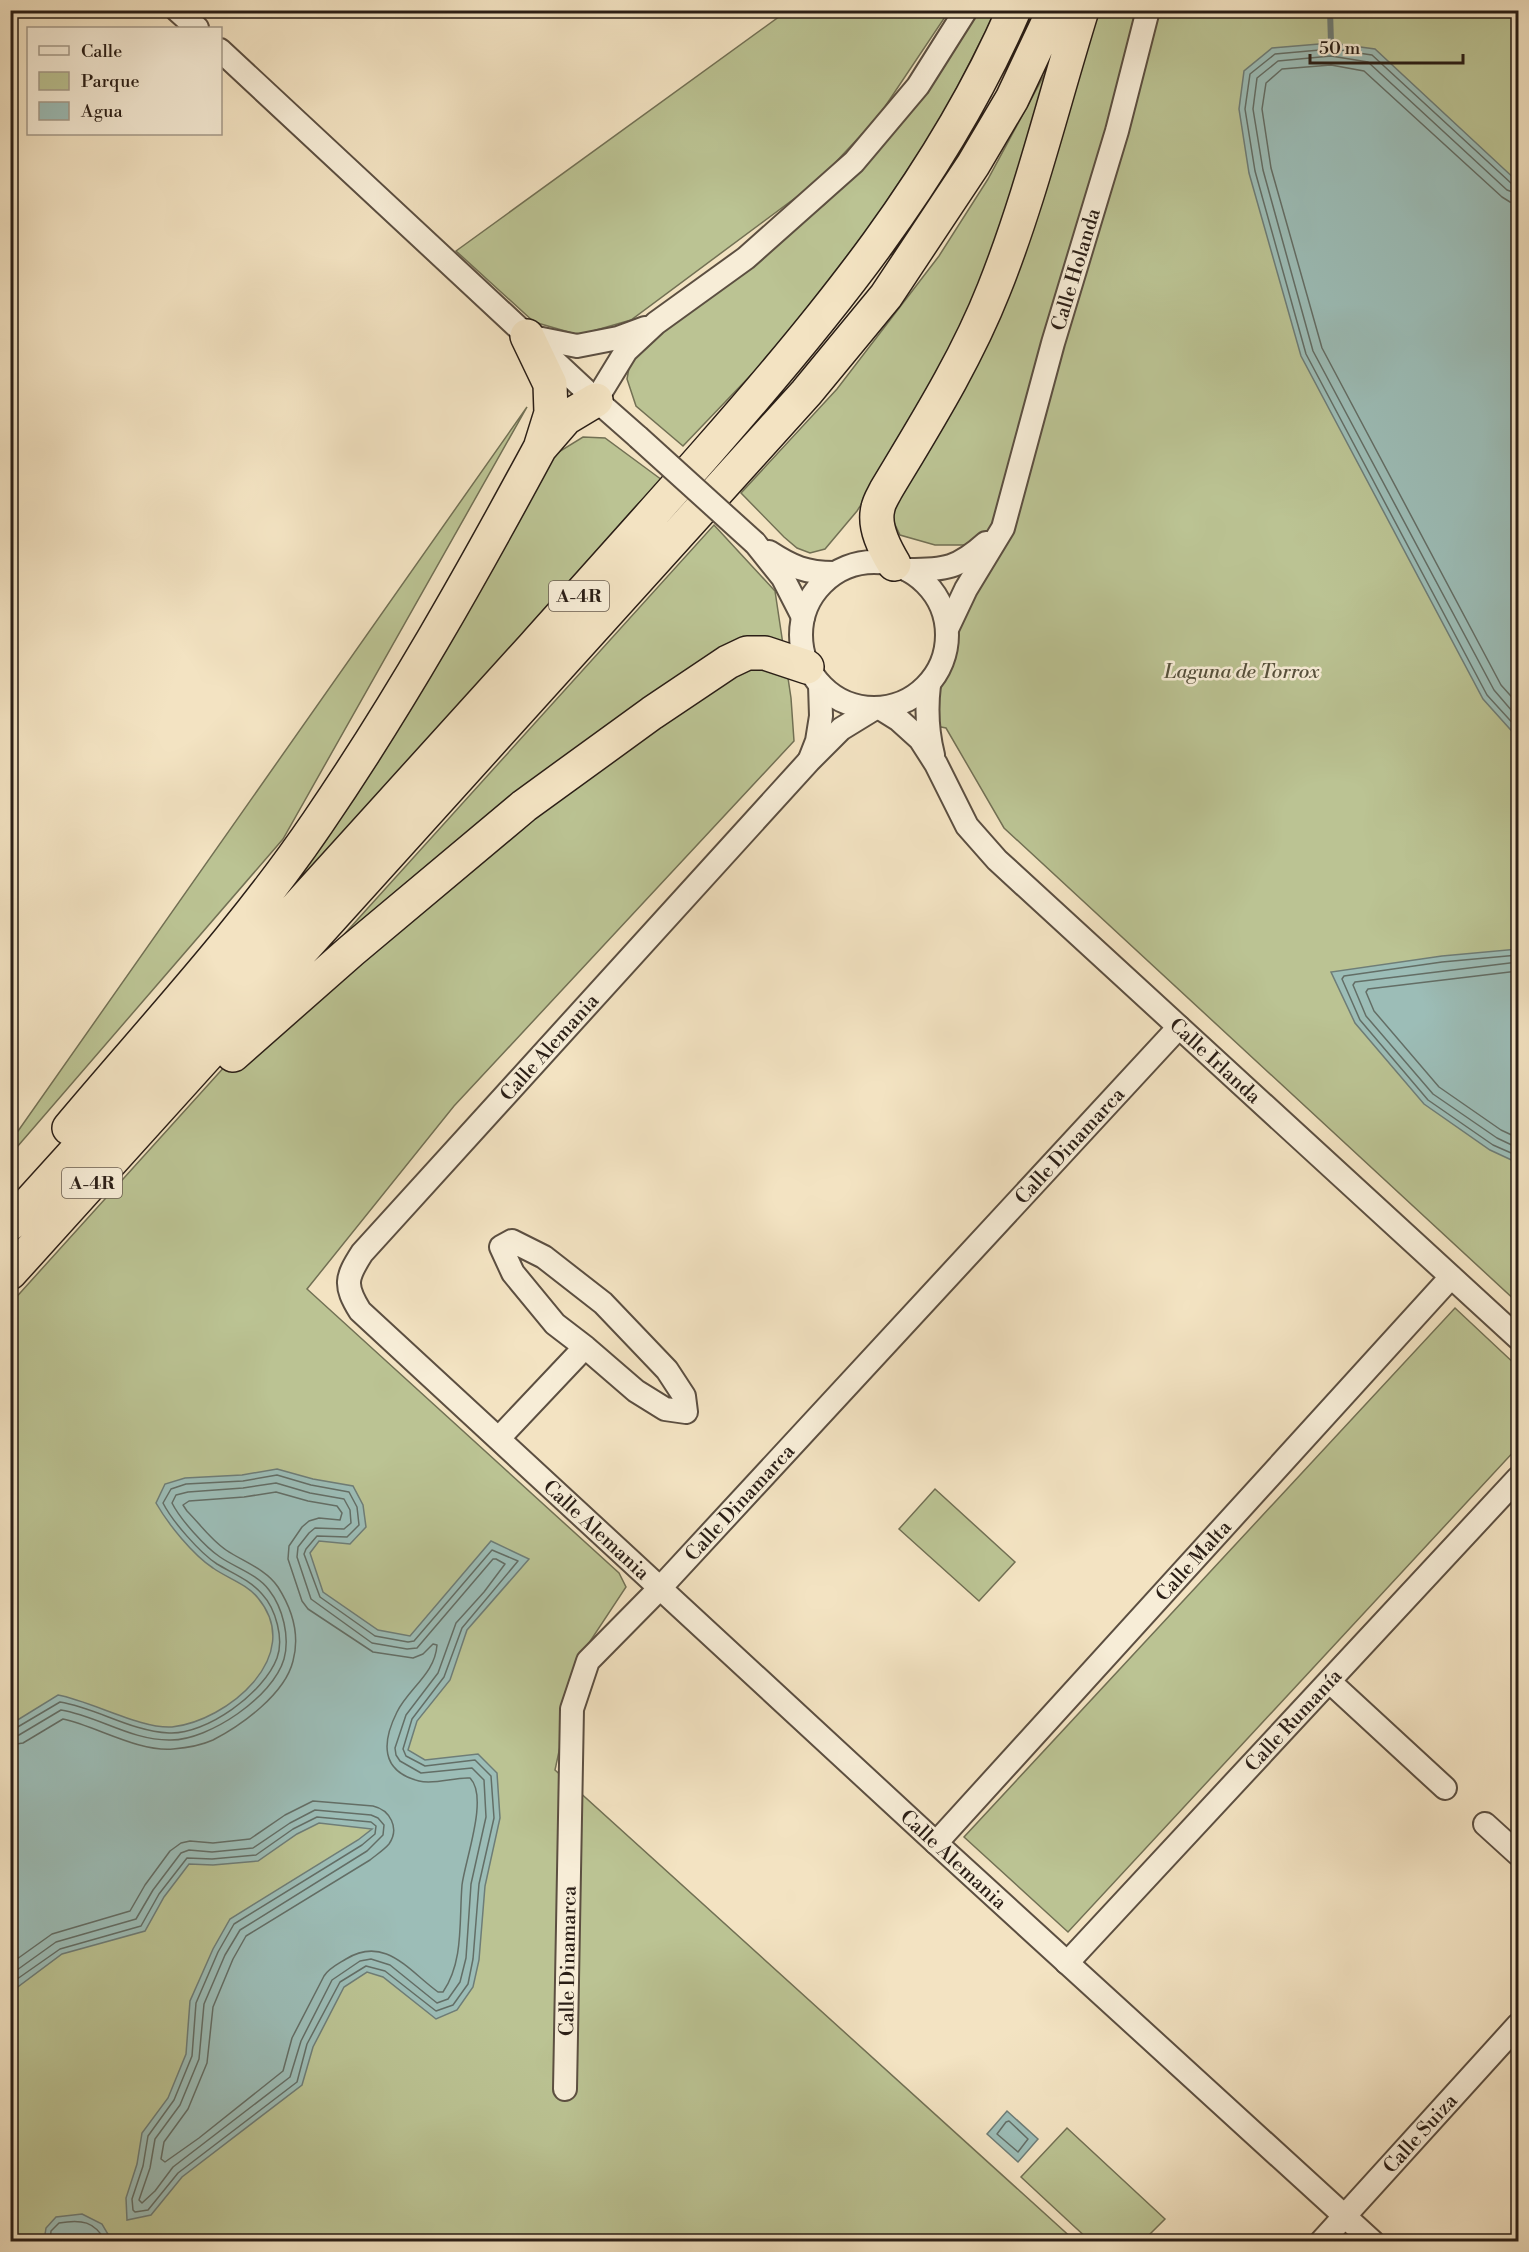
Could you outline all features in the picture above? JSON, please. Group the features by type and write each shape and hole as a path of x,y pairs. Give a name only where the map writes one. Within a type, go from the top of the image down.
{"highway":[{"name":"A-4R","path":"10,1224 629,540 777,372 853,278 940,152 980,82 1014,10"},
{"name":"A-4R","path":"10,1273 806,393 886,296 973,165 1012,99 1054,10"},
{"path":"901,567 885,550 878,530 877,510 886,490 953,376 994,290 1038,162 1082,10"},
{"path":"527,336 550,384 551,413 540,448"},
{"path":"10,1196 253,910 317,824 409,682 540,448 566,418 596,400"},
{"path":"174,1094 220,1067 434,880 524,806 652,713 728,662 747,653 765,652 814,676"}],"street":[{"path":"177,10 196,27"},
{"path":"596,400 626,351 656,323 746,258 854,162 918,86 966,10"},
{"name":"Calle Holanda","path":"948,627 966,589 1004,528 1053,343 1117,131 1148,10"},
{"path":"222,53 596,400 755,543 783,578 802,617"},
{"path":"527,336 577,346 618,338 656,323"},
{"path":"901,567 924,581 937,596 945,614 948,627 946,652 939,670 928,685 914,697 877,710 837,699 814,676 801,642 802,617 809,600 820,585 834,573 852,565 873,562 901,567 949,567 964,561 1004,528"},
{"path":"755,543 791,566 812,573 834,573"},
{"name":"Calle Alemania","path":"809,761 817,741 821,716 814,676"},
{"name":"Calle Irlanda","path":"928,685 926,707 928,736 936,764"},
{"name":"Calle Alemania","path":"877,710 842,729 809,761 362,1252 349,1273 350,1295 360,1311 936,1843 1372,2241"},
{"name":"Calle Irlanda","path":"877,710 899,720 920,739 936,764 967,826 997,860 1518,1338"},
{"name":"Calle Dinamarca","path":"565,2089 572,1709 588,1661 661,1587 1179,1027"},
{"path":"512,1241 544,1257 603,1303 667,1370 684,1396 686,1412 665,1409 636,1390 585,1347 555,1324 513,1273 501,1247 512,1241"},
{"name":"Calle Malta","path":"936,1843 1451,1277"},
{"path":"499,1438 585,1347"},
{"name":"Calle Rumanía","path":"1067,1963 1518,1478"},
{"path":"1330,1682 1445,1788"},
{"path":"1485,1824 1518,1854"},
{"name":"Calle Suiza","path":"1321,2241 1518,2025"}],"green space":[{"path":"787,11 949,11 878,117 818,181 631,320 579,335 534,322 456,251"},
{"path":"975,11 996,11 941,119 873,222 772,353 683,446 636,406 627,379 630,362 647,340 755,261 825,204 877,151"},
{"name":"Laguna de Torrox","path":"1095,11 1518,11 1518,1303 1004,828 946,728 925,724 929,693 942,654 957,621 967,545 935,545 900,535 889,512"},
{"path":"1063,40 988,270 918,414 857,511 825,549 810,553 797,548 741,493 837,389 939,256 988,179"},
{"path":"527,407 283,839 11,1154 11,1141"},
{"path":"583,437 605,438 662,480 636,506 307,875 268,911 541,471 557,453"},
{"path":"714,525 775,591 791,698 794,741 454,1106 307,1289 619,1573 626,1587 579,1658 555,1770 1075,2241 11,2242 11,1303"},
{"path":"1455,1308 1518,1367 1518,1447 1068,1932 964,1837"},
{"path":"935,1489 1015,1562 979,1601 899,1529"},
{"path":"1067,2128 1165,2219 1143,2241 1090,2241 1021,2177"}],"water":[{"path":"1331,43 1375,49 1518,182 1518,738 1483,699 1301,356 1249,173 1239,109 1244,71 1272,48"},
{"path":"1518,949 1518,1163 1490,1150 1424,1104 1355,1023 1331,972 1442,956"},
{"path":"277,1469 313,1479 353,1486 363,1505 366,1527 350,1544 319,1541 310,1553 323,1592 378,1630 410,1636 491,1541 529,1559 467,1630 450,1680 417,1721 408,1750 425,1760 478,1754 497,1773 500,1818 485,1886 479,1960 473,1987 457,2010 436,2019 383,1977 367,1972 344,1987 313,2047 302,2085 182,2177 151,2215 127,2220 126,2198 137,2164 142,2133 168,2098 186,2054 190,2001 213,1949 230,1919 372,1829 319,1823 297,1834 258,1861 213,1865 189,1864 164,1897 145,1931 62,1954 11,1992 11,1724 58,1695 146,1724 172,1727 193,1722 215,1712 236,1699 254,1682 266,1663 273,1642 270,1620 258,1598 243,1585 205,1562 174,1529 156,1503 165,1484 185,1478 242,1475"},
{"path":"1007,2111 1038,2139 1018,2162 987,2134"},
{"path":"82,2214 102,2224 112,2241 44,2241 46,2228 56,2217"}],"waterway":[{"path":"1330,10 1331,43"}]}
